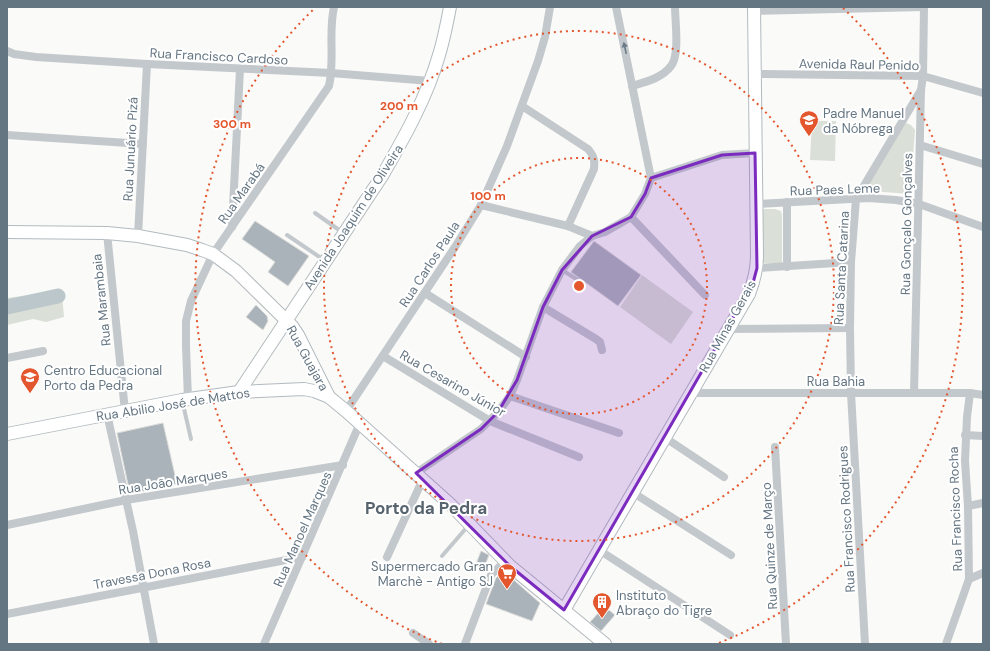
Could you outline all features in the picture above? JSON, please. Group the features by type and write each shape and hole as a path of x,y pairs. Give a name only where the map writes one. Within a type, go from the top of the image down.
{"main road":[{"name":"Avenida Joaquim de Oliveira","path":"239,392 326,262 382,176 400,145 430,81 439,55 450,7"},
{"name":"Rua Minas Gerais","path":"564,610 748,294 757,268 755,153 756,74 754,9"},
{"name":"Rua Guajara","path":"7,232 107,233 138,236 187,245 213,254 236,271 287,320 298,335 329,397"},
{"name":"Rua Abilio José de Mattos","path":"7,434 107,414 239,392 304,389 314,390 329,397 346,411 419,476 505,561 564,610 594,640 605,644"}],"street":[{"name":"Rua Marabá","path":"185,400 186,321 191,302 213,254 329,86 331,73 331,21 334,7"},
{"name":"Rua Carlos Paula","path":"346,411 425,293 481,205 507,146 522,106 545,37 550,7"},
{"path":"387,557 419,476 481,429 490,421 510,396 526,357 543,307 562,270 580,246 592,236 605,232 631,217 645,194 651,178 616,7"},
{"path":"632,86 650,81 661,75 672,66 675,55 675,7"},
{"path":"754,9 924,7"},
{"name":"Rua Gonçalo Gonçalves","path":"914,393 924,7"},
{"name":"Rua Francisco Cardoso","path":"7,52 36,57 331,73 430,81"},
{"name":"Rua Junuário Pizá","path":"138,236 147,64"},
{"path":"232,227 240,68"},
{"name":"Avenida Raul Penido","path":"756,74 923,76 983,92"},
{"name":"Rua Santa Catarina","path":"851,393 851,262 856,199 921,90"},
{"path":"522,106 588,149 593,155 595,161 594,169 568,226"},
{"path":"7,135 143,144"},
{"path":"920,145 983,164"},
{"path":"651,178 722,155 755,153"},
{"name":"Rua Paes Leme","path":"756,204 876,198 919,204 983,227"},
{"path":"787,202 787,267"},
{"path":"481,205 568,226 592,236"},
{"path":"631,217 705,295"},
{"name":"Rua Marambaia","path":"107,233 125,411"},
{"path":"757,268 851,262"},
{"path":"425,293 526,357"},
{"path":"543,307 596,339 600,342 602,350"},
{"path":"727,329 850,328"},
{"path":"7,358 43,351"},
{"name":"Rua Cesarino Júnior","path":"382,356 490,421 579,457"},
{"name":"Rua Bahia","path":"690,393 983,394"},
{"name":"Rua Francisco Rodrigues","path":"851,393 865,644"},
{"name":"Rua Francisco Rocha","path":"946,644 969,579 965,435 970,393"},
{"path":"510,396 619,433"},
{"path":"107,414 144,586 154,644"},
{"name":"Rua Manoel Marques","path":"264,644 360,424"},
{"path":"965,435 983,436"},
{"path":"664,437 724,477"},
{"name":"Rua Quinze de Março","path":"775,447 786,644"},
{"name":"Rua João Marques","path":"7,525 126,500 343,465"},
{"path":"632,492 731,555"},
{"path":"968,506 983,503"},
{"path":"599,550 730,635"},
{"name":"Travessa Dona Rosa","path":"7,614 144,586 302,557"},
{"path":"464,644 491,575 505,561"},
{"path":"969,579 983,573"},
{"path":"413,633 429,644"}],"lane":[{"path":"316,213 344,233"},
{"path":"287,235 326,262"},
{"path":"562,270 578,280"},
{"path":"185,400 191,439"},
{"path":"442,556 470,525"}],"highlighted area":[{"path":"755,153 757,268 753,283 564,610 510,566 416,473 481,429 498,412 517,380 543,307 562,270 592,236 631,217 645,194 651,178 722,155"}],"shaded area":[{"path":"812,121 836,121 835,161 810,160"},
{"path":"906,123 911,125 915,130 910,194 871,191 866,189 903,127"},
{"path":"764,209 775,209 781,211 782,263 762,263 761,212"},
{"path":"642,275 693,312 671,344 620,307"},
{"path":"50,292 62,295 64,317 46,322 33,319 7,325 7,298"}],"building":[{"path":"255,221 309,256 288,286 268,272 275,262 242,239"},
{"path":"594,241 641,275 618,306 571,272"},
{"path":"256,305 267,316 268,321 263,330 246,317"},
{"path":"163,423 177,484 130,494 117,433"},
{"path":"481,551 489,555 484,568 476,564"},
{"name":"Supermercado Gran Marchè - Antigo SJ","path":"502,572 507,574 540,603 532,621 486,604 496,578"},
{"name":"Instituto Abraço do Tigre","path":"602,609 605,612 609,610 615,615 601,631 590,622"}],"waterway":[{"path":"7,307 58,296"}],"place":[{"name":"Padre Manuel da Nóbrega","path":"809,137"},
{"name":"Centro Educacional Porto da Pedra","path":"30,394"},
{"name":"Supermercado Gran Marchè - Antigo SJ","path":"507,590"},
{"name":"Instituto Abraço do Tigre","path":"602,619"}],"district":[{"name":"Porto da Pedra","path":"426,508"}]}
